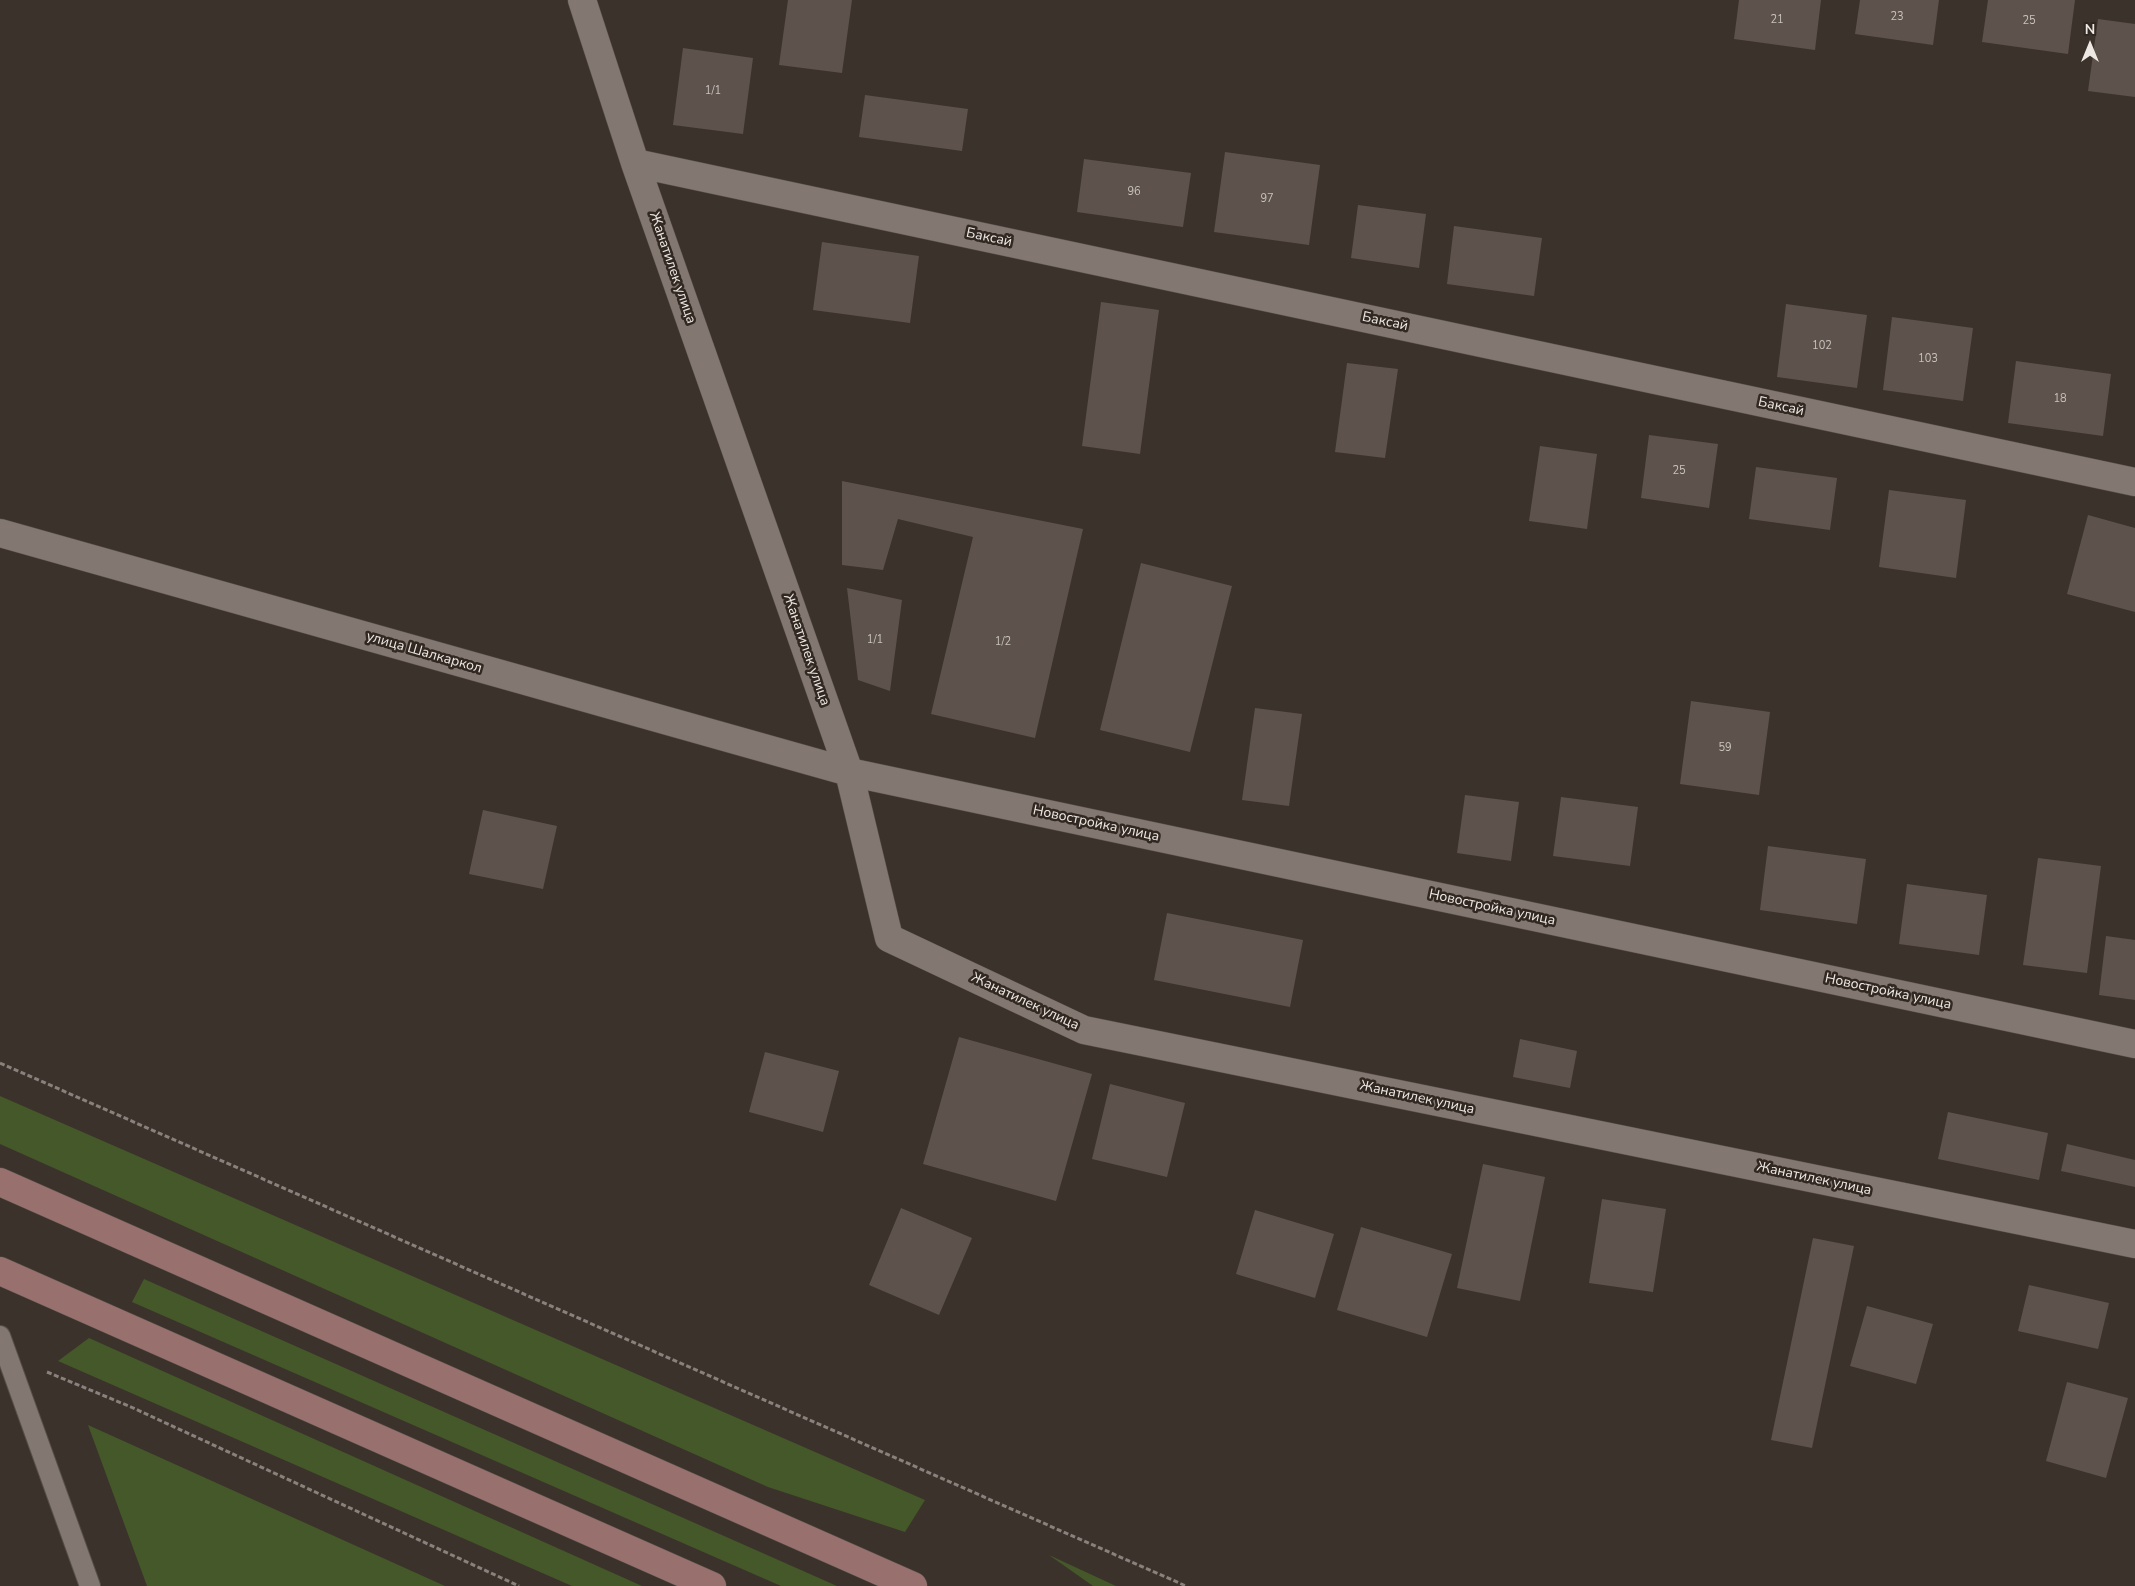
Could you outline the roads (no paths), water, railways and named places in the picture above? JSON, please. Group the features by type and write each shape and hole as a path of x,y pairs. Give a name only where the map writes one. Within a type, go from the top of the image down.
{"street":[{"name":"Жанатилек улица","path":"582,0 635,163 849,772 889,938 1084,1030 2135,1244"},
{"name":"Баксай","path":"635,163 2135,482"},
{"name":"улица Шалкаркол","path":"0,533 849,772"},
{"name":"Новостройка улица","path":"849,772 2135,1044"},
{"path":"0,1182 912,1586"},
{"path":"0,1271 712,1586"}],"lane":[{"path":"0,1336 90,1586"}]}
